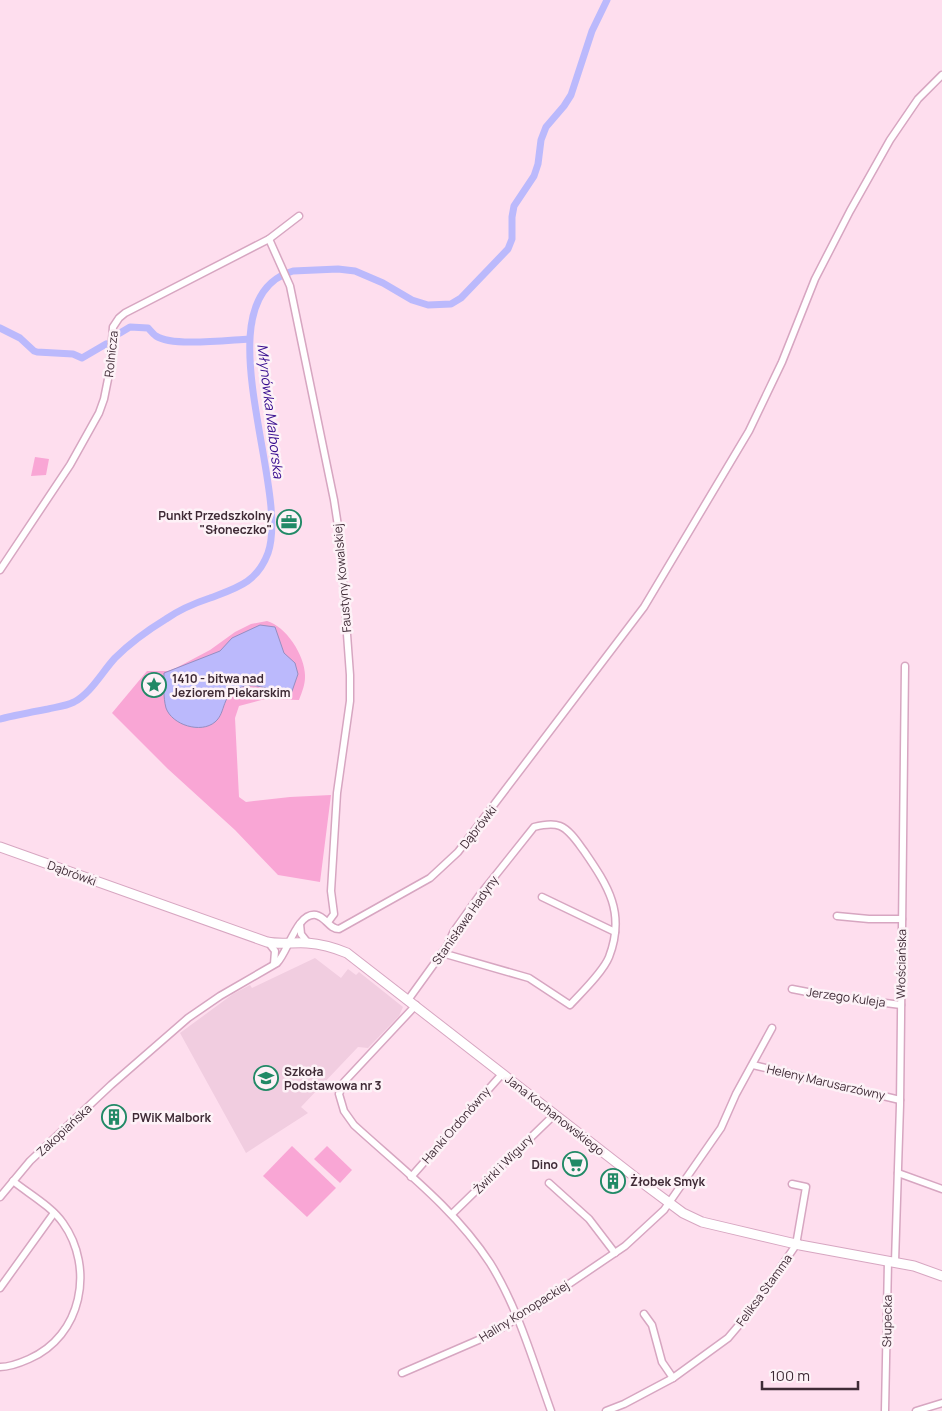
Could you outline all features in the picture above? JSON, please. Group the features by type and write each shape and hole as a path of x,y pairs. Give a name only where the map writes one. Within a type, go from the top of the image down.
{"street":[{"name":"Dąbrówki","path":"328,922 334,929 342,928 430,878 458,852 644,608 749,431 782,362 815,279 850,211 890,140 918,99 942,76"},
{"name":"Rolnicza","path":"0,570 70,465 99,413 110,369 113,327 119,318 125,312 269,239 299,216"},
{"name":"Faustyny Kowalskiej","path":"269,239 288,278 334,500 340,539 350,675 350,701 338,793 331,891 334,914 328,922"},
{"name":"Włościańska","path":"892,1262 898,1173 900,1100 905,666"},
{"name":"Stanisława Hadyny","path":"551,1411 518,1317 490,1263 452,1214 354,1125 344,1111 339,1094 344,1082 371,1054 412,1002 454,930 534,827 554,825 562,827 570,834 603,879 611,894 615,932"},
{"name":"Dąbrówki","path":"0,847 267,942 308,944"},
{"path":"442,953 529,978 570,1005 593,980 608,959 615,932 542,897"},
{"path":"274,965 283,956 288,944 304,919 313,915 319,916 328,922"},
{"path":"837,916 869,920 902,919"},
{"path":"300,924 301,934 308,944"},
{"path":"267,942 276,951 274,965"},
{"name":"Jana Kochanowskiego","path":"308,944 340,950 360,962 608,1157 683,1213 702,1222 796,1245 892,1262 942,1276"},
{"name":"Zakopiańska","path":"0,1197 30,1161 132,1066 161,1044 188,1018 220,996 274,965"},
{"name":"Jerzego Kuleja","path":"792,989 901,1005"},
{"name":"Heleny Marusarzówny","path":"731,1106 772,1028"},
{"name":"Heleny Marusarzówny","path":"752,1065 900,1100"},
{"name":"Hanki Ordonówny","path":"411,1177 502,1074"},
{"name":"Haliny Konopackiej","path":"402,1373 490,1335 626,1246 670,1204 721,1128 731,1106"},
{"name":"Żwirki i Wigury","path":"452,1214 554,1114"},
{"path":"898,1173 942,1189"},
{"path":"0,1367 19,1363 45,1350 58,1339 76,1309 81,1281 78,1253 62,1222 54,1213 13,1181"},
{"path":"549,1182 588,1220 615,1253"},
{"name":"Feliksa Stamma","path":"606,1411 624,1404 673,1378 728,1338 750,1312 796,1245 806,1187 792,1184"},
{"path":"0,1288 54,1213"},
{"name":"Słupecka","path":"886,1411 892,1262"},
{"path":"644,1314 652,1325 662,1362 673,1378"},
{"path":"916,1411 942,1403"}],"shaded area":[{"path":"35,457 49,459 46,475 31,476"},
{"path":"267,621 281,629 294,643 302,661 305,677 299,700 265,699 239,706 235,718 239,797 246,802 331,795 320,882 278,875 235,830 168,769 112,713 147,671 168,671 176,668 210,650 235,632 251,624"},
{"name":"Szkoła Podstawowa nr 3","path":"315,958 341,978 348,969 356,975 359,972 403,1007 399,1016 368,1048 358,1047 301,1107 308,1113 246,1153 180,1033 233,994 250,985 252,988"},
{"path":"292,1146 336,1188 307,1217 263,1176"},
{"path":"327,1146 352,1170 340,1183 314,1159"}],"water":[{"path":"260,625 275,627 284,653 295,663 298,674 290,697 266,688 242,687 230,694 219,718 209,726 188,726 174,719 169,714 165,704 164,673 220,651 232,638"}],"waterway":[{"name":"Młynówka Malborska","path":"0,719 74,702 91,688 115,658 146,632 182,610 245,583 258,571 268,553 272,523 254,398 250,355 253,317 266,288 293,271 338,269 355,271 383,283 412,300 428,305 451,304 461,298 508,249 512,239 514,206 534,176 538,164 541,140 546,127 571,95 592,31 607,0"},
{"path":"120,333 130,327 148,328 156,336 174,341 201,342 249,339"},
{"path":"0,328 20,338 37,352 73,354 82,358 106,344"}],"place":[{"name":"Punkt Przedszkolny \"Słoneczko\"","path":"289,522"},
{"name":"1410 - bitwa nad Jeziorem Piekarskim","path":"154,685"},
{"name":"Szkoła Podstawowa nr 3","path":"266,1078"},
{"name":"PWiK Malbork","path":"114,1117"},
{"name":"Dino","path":"575,1164"},
{"name":"Żłobek Smyk","path":"613,1181"}]}
